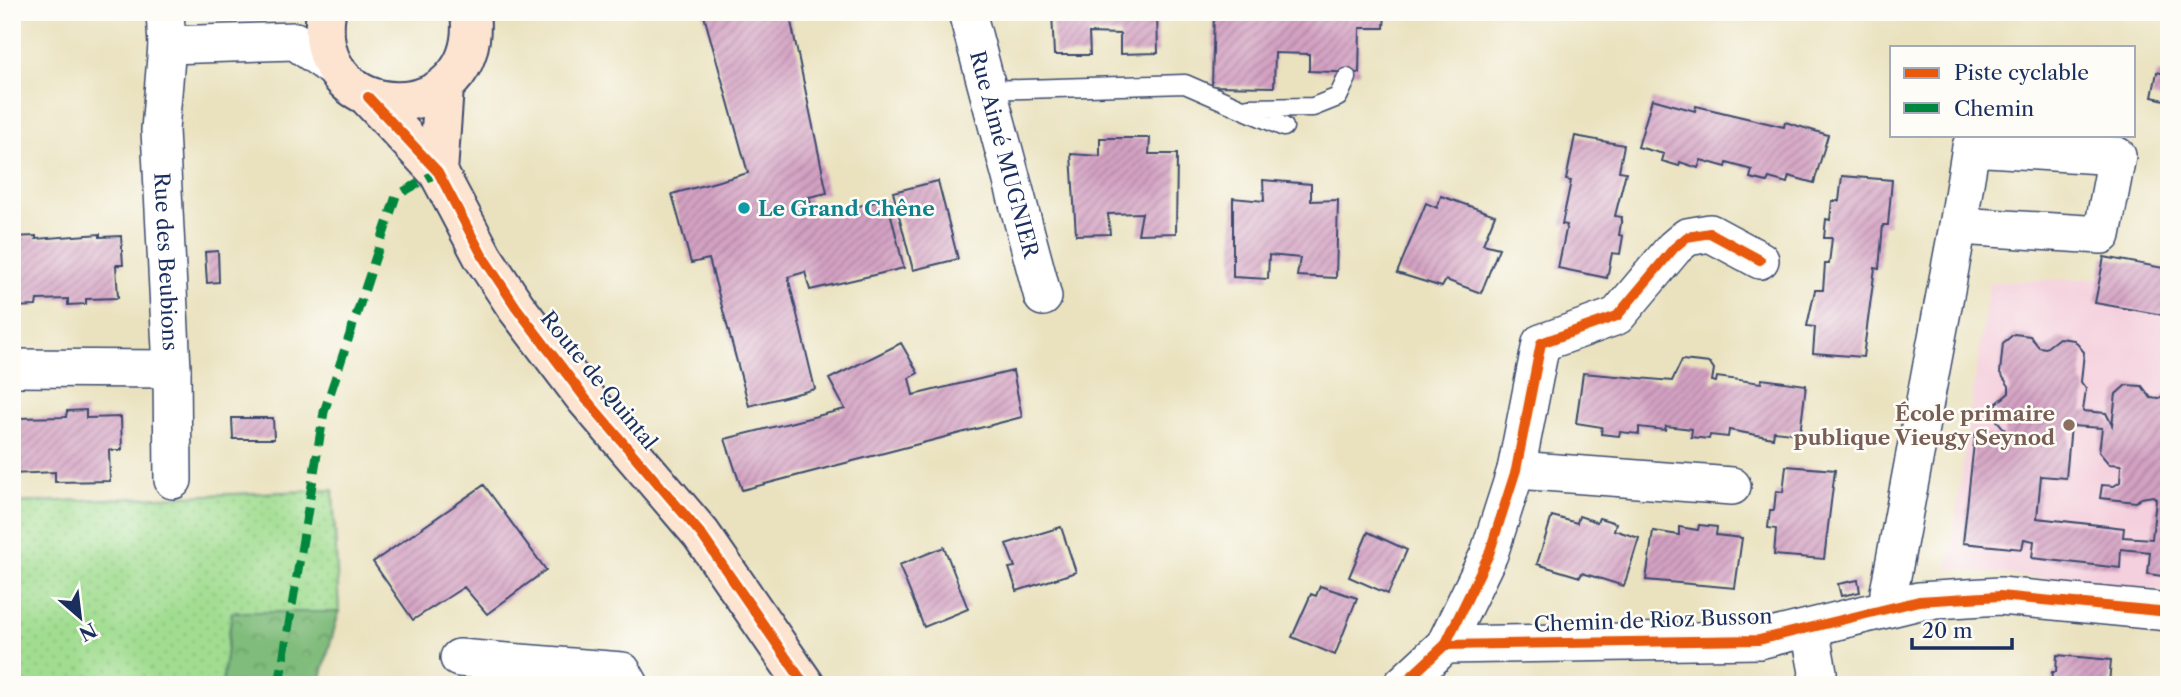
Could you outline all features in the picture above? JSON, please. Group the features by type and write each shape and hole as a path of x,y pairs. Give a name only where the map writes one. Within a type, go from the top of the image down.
{"street":[{"path":"326,12 326,50 335,70"},
{"name":"Rue Aimé MUGNIER","path":"968,12 1043,296"},
{"path":"368,97 387,103 407,103 444,87 459,71 469,51 478,18"},
{"name":"Rue des Beubions","path":"173,480 172,369 160,130 166,29 295,41 335,70"},
{"name":"Route de Quintal","path":"335,70 350,86 368,97 438,172 483,257 516,307 585,398 701,534 805,685"},
{"path":"438,172 444,87"},
{"path":"1889,607 1958,226"},
{"path":"1402,685 1445,645 1489,554 1516,470 1541,343 1617,316 1674,248 1687,237 1710,233 1760,260"},
{"path":"12,368 172,369"},
{"path":"1516,470 1732,486"},
{"name":"Chemin de Rioz Busson","path":"1445,645 1759,640 1919,601 2000,596 2169,612"},
{"path":"1810,629 1818,672 1816,685"},
{"path":"459,658 622,671 630,685"}],"lane":[{"path":"1241,108 1313,107 1338,97 1347,78"},
{"path":"988,90 1185,84 1284,127"}],"shaded area":[{"name":"École primaire publique Vieugy Seynod","path":"2104,257 2169,269 2169,591 1948,569 1989,282 2099,278"}],"green space":[{"path":"333,490 339,612 232,612 222,685 12,685 12,503"},
{"path":"232,612 339,612 319,685 222,685"}],"building":[{"name":"Le Grand Chêne","path":"703,12 789,12 827,193 809,197 815,217 887,199 904,268 810,290 805,272 788,277 815,389 749,406 709,259 691,263 672,194 748,173"},
{"path":"1052,12 1157,12 1158,53 1120,54 1120,34 1089,33 1090,55 1054,55"},
{"path":"1214,12 1385,12 1384,28 1360,28 1359,73 1309,71 1309,54 1275,53 1274,87 1212,86"},
{"path":"2157,72 2169,75 2169,101 2152,97"},
{"path":"1652,99 1695,111 1696,106 1784,127 1785,122 1828,135 1814,183 1789,176 1787,183 1769,178 1767,182 1750,178 1752,170 1727,163 1726,167 1701,160 1698,168 1680,162 1679,166 1662,161 1664,154 1638,147"},
{"path":"1575,136 1624,145 1619,171 1626,172 1615,216 1622,217 1619,235 1623,236 1620,254 1612,253 1607,278 1558,268 1567,225 1562,224 1571,181 1566,180"},
{"path":"1100,138 1150,138 1149,154 1177,154 1176,233 1138,234 1142,213 1108,214 1110,234 1076,235 1071,154 1100,156"},
{"path":"1842,176 1892,180 1888,225 1883,225 1879,269 1875,268 1863,357 1813,353 1815,327 1807,326 1815,290 1823,290 1825,264 1829,264 1832,238 1824,238 1826,219 1830,220 1832,201 1839,201"},
{"path":"1263,180 1311,184 1311,201 1338,200 1336,278 1297,276 1300,258 1269,255 1268,279 1233,277 1233,198 1264,201"},
{"path":"938,181 958,259 913,270 893,192"},
{"path":"1441,196 1495,215 1483,244 1499,248 1481,293 1446,280 1442,287 1397,273 1426,203 1437,208"},
{"path":"100,234 100,237 121,236 123,265 116,265 118,298 86,299 86,304 68,305 68,299 37,300 36,306 12,307 12,237 36,236 36,239"},
{"path":"218,251 219,282 207,283 205,252"},
{"path":"2104,257 2169,269 2169,316 2095,303"},
{"path":"2014,334 2030,336 2039,347 2046,348 2059,338 2074,340 2084,352 2081,382 2086,389 2083,411 2106,413 2112,425 2116,394 2126,385 2142,386 2151,398 2159,399 2169,392 2169,577 2148,574 2150,552 2121,549 2120,568 2032,558 2034,541 2024,539 2022,549 1963,543 1975,434 2004,437 2005,430 1995,418 1997,403 2009,393 2009,386 2000,373 2003,343","holes":["2071,426 2102,428 2099,452 2109,464 2121,465 2120,482 2114,486 2102,485 2100,498 2136,502 2141,498 2153,496 2156,499 2152,539 2123,537 2124,528 2037,518 2041,476 2066,478"]},
{"path":"901,343 918,373 909,378 913,395 1013,371 1022,417 742,490 725,439 845,409 829,379"},
{"path":"1682,360 1710,363 1714,369 1712,381 1716,382 1717,377 1806,385 1800,434 1774,431 1773,438 1729,430 1728,437 1710,435 1709,439 1691,437 1692,429 1666,426 1665,430 1639,427 1639,434 1620,432 1619,436 1601,434 1602,427 1576,423 1583,373 1672,381"},
{"path":"86,410 86,418 121,417 122,450 109,450 110,481 55,482 55,472 12,474 12,412 17,412 17,418 66,417 67,411"},
{"path":"232,418 273,418 274,439 233,439"},
{"path":"1786,466 1835,470 1824,559 1774,555 1776,529 1768,528 1770,510 1774,510 1776,491 1783,492"},
{"path":"484,485 546,570 487,614 464,587 413,620 373,562"},
{"path":"1552,516 1577,523 1579,516 1597,522 1599,518 1616,523 1614,530 1639,538 1624,586 1582,573 1580,577 1537,564"},
{"path":"1699,525 1717,527 1716,535 1742,538 1735,588 1646,580 1653,531 1679,535 1679,527 1698,530"},
{"path":"1061,527 1076,572 1017,591 1009,568 1015,567 1006,544"},
{"path":"1368,532 1407,550 1388,594 1349,577"},
{"path":"944,547 968,609 924,627 899,565"},
{"path":"1858,580 1860,592 1841,596 1838,584"},
{"path":"1320,586 1357,598 1335,655 1292,637 1311,594 1316,596"},
{"path":"2057,655 2111,660 2109,685 2051,685 2052,672 2056,672"}],"marked path":[{"path":"279,685 324,412 396,196 438,172"}],"cycle path":[{"path":"368,97 438,172 483,257 516,307 585,398 701,534 805,685"},
{"path":"1445,645 1489,554 1516,470 1541,343 1617,316 1674,248 1687,237 1710,233 1760,260"},
{"path":"1402,685 1445,645 1759,640 1919,601 2000,596 2169,612"}],"place":[{"name":"Le Grand Chêne","path":"744,208"},
{"name":"École primaire publique Vieugy Seynod","path":"2069,425"}]}
